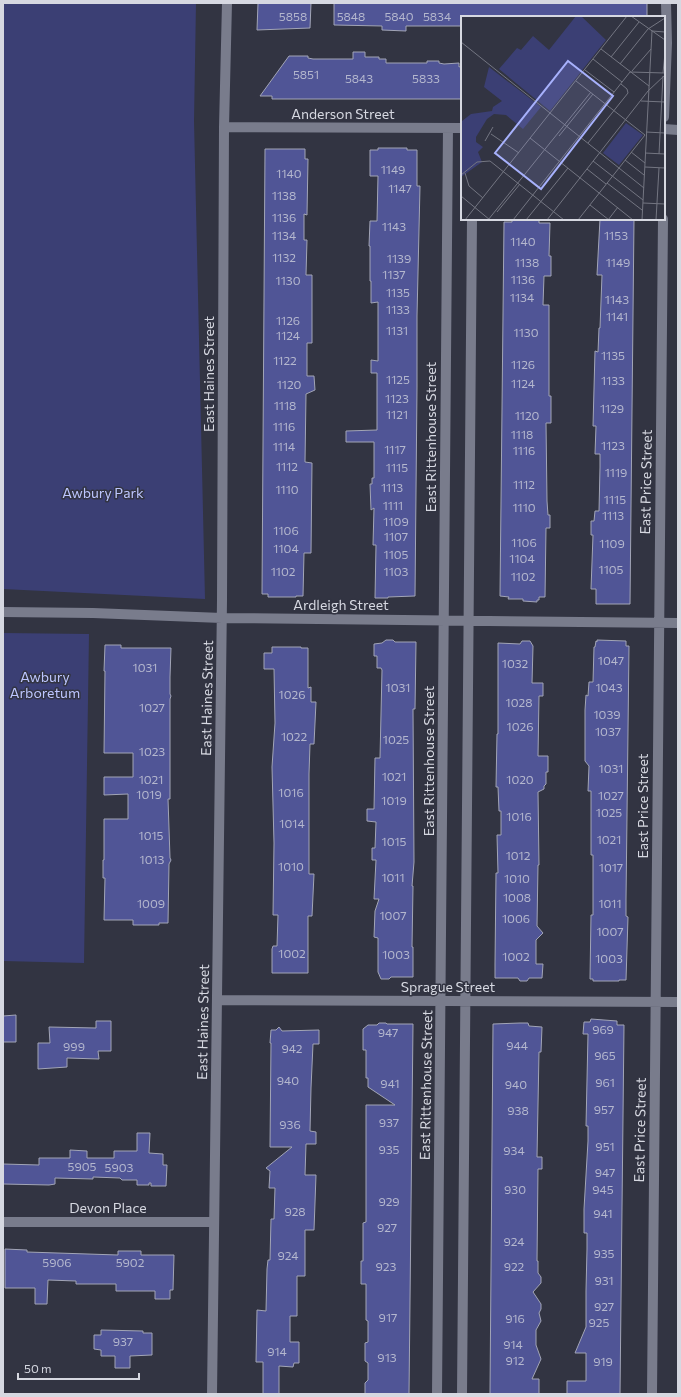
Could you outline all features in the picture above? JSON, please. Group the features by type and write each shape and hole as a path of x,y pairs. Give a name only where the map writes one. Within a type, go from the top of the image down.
{"street":[{"name":"East Haines Street","path":"212,1394 218,1000 222,618 224,127 227,3"},
{"path":"665,98 668,43 666,3"},
{"name":"Anderson Street","path":"224,127 461,128"},
{"name":"East Rittenhouse Street","path":"437,1394 448,128"},
{"path":"665,130 678,130"},
{"path":"462,1394 472,220"},
{"name":"East Price Street","path":"652,1394 663,220"},
{"name":"Ardleigh Street","path":"3,612 93,613 222,618 678,623"},
{"name":"Sprague Street","path":"218,1000 678,1002"},
{"name":"Devon Place","path":"3,1222 214,1222"}],"green space":[{"name":"Awbury Park","path":"3,3 196,3 194,121 205,599 3,589"},
{"name":"Awbury Arboretum","path":"3,633 89,634 84,963 3,961"}],"building":[{"path":"258,3 311,3 310,28 257,30"},
{"path":"334,3 647,3 647,16 461,16 461,26 406,26 406,31 382,30 382,26 334,25"},
{"path":"353,52 365,52 365,57 379,57 379,59 386,59 386,63 427,63 427,61 439,61 439,63 444,64 459,63 459,67 461,66 461,99 272,99 272,96 260,96 289,56 308,56 308,58 313,59 353,59"},
{"path":"378,148 407,148 407,150 417,150 417,186 420,186 417,316 415,596 388,598 375,598 376,545 373,545 374,508 371,510 370,484 372,484 372,478 374,478 374,442 346,442 346,431 377,430 377,373 371,373 371,360 378,361 378,302 371,303 369,246 370,221 377,221 378,176 370,176 370,150 378,150"},
{"path":"265,149 305,149 305,159 308,159 307,215 304,214 304,240 307,240 306,275 312,275 312,343 307,343 307,376 314,376 315,390 306,394 305,462 312,463 311,553 304,553 303,596 296,597 268,597 268,594 262,594"},
{"path":"512,220 539,220 539,223 550,223 549,256 551,256 551,276 544,276 543,305 549,305 549,396 551,396 551,423 546,423 547,501 548,515 550,515 550,528 546,528 545,597 539,597 537,602 523,601 523,599 508,599 509,597 500,596 504,222 512,222"},
{"path":"600,220 634,220 630,604 596,604 596,589 591,589 593,535 591,535 591,521 594,521 595,511 599,511 600,454 595,454 596,426 593,426 595,351 598,352 602,275 597,275"},
{"path":"386,640 393,640 395,642 416,642 415,709 413,709 413,977 391,977 389,979 381,979 378,972 378,938 374,937 375,911 379,899 374,899 376,860 372,860 372,848 375,848 376,822 367,821 367,809 374,809 375,758 380,758 382,670 381,668 377,668 377,656 374,656 374,644 382,643"},
{"path":"597,640 626,641 626,646 629,646 626,900 626,916 628,917 626,980 619,981 593,981 593,979 590,979 591,915 593,915 593,855 591,855 591,791 588,791 589,766 585,761 585,710 589,682 593,682 594,647"},
{"path":"522,641 530,641 533,646 532,683 543,683 543,696 539,696 538,756 548,756 546,784 544,789 538,792 539,865 537,926 543,933 536,940 536,964 543,964 542,978 529,978 527,981 520,981 518,978 495,978 496,873 498,873 497,835 501,835 501,811 499,811 498,787 496,787 498,734 498,643 520,644"},
{"path":"105,645 121,645 121,648 171,648 170,799 168,799 171,860 169,864 168,923 159,923 159,925 133,925 133,920 104,920 104,819 128,819 128,794 104,795 104,777 133,777 133,753 104,753"},
{"path":"272,647 308,648 308,688 311,687 311,702 316,702 314,744 310,744 309,774 309,874 314,874 312,916 308,916 308,973 272,973 272,949 273,946 277,946 278,915 273,915 274,843 272,767 275,723 274,669 264,669 264,653 272,653"},
{"path":"16,1015 16,1042 3,1042 3,1016"},
{"path":"591,1019 617,1021 617,1025 624,1025 620,1394 567,1394 567,1381 586,1381 586,1353 575,1353 586,1327 587,1233 584,1233 584,1209 588,1141 588,1126 586,1126 588,1034 583,1034 584,1022 590,1022"},
{"path":"96,1021 111,1021 111,1051 98,1051 99,1059 67,1058 67,1067 38,1069 38,1043 50,1043 49,1027 96,1028"},
{"path":"379,1023 413,1024 409,1394 365,1394 365,1383 368,1380 368,1363 365,1361 365,1343 368,1342 368,1321 366,1320 366,1284 361,1284 361,1261 363,1261 363,1223 366,1222 366,1105 395,1105 368,1087 368,1078 366,1078 366,1050 363,1050 363,1029 368,1025 377,1025"},
{"path":"528,1023 529,1026 542,1027 541,1052 539,1052 537,1157 542,1157 542,1169 538,1169 537,1261 541,1283 533,1292 541,1304 539,1313 541,1321 536,1330 536,1345 541,1359 532,1379 539,1379 539,1394 490,1394 493,1024"},
{"path":"279,1027 282,1031 319,1030 319,1044 313,1044 311,1088 310,1131 316,1132 316,1144 306,1144 305,1175 316,1175 314,1230 305,1230 305,1276 297,1276 297,1316 290,1316 290,1342 299,1342 299,1363 294,1363 293,1367 279,1366 279,1394 263,1394 263,1362 256,1362 257,1310 266,1311 267,1269 268,1260 270,1260 271,1219 274,1219 275,1188 269,1188 270,1171 266,1168 292,1147 270,1147 270,1043 271,1030 276,1030"},
{"path":"137,1133 150,1133 149,1153 163,1154 163,1165 167,1165 166,1186 151,1186 151,1183 149,1183 149,1185 137,1185 137,1180 93,1177 93,1179 55,1178 55,1184 49,1185 3,1184 3,1164 39,1165 39,1158 70,1158 70,1150 87,1151 87,1158 114,1158 114,1151 137,1151"},
{"path":"5,1249 27,1250 27,1252 118,1255 118,1251 141,1251 141,1255 174,1255 173,1290 170,1290 170,1299 155,1299 155,1291 116,1291 116,1284 76,1284 76,1281 48,1280 47,1304 35,1304 35,1288 5,1288"},
{"path":"101,1330 143,1331 143,1333 152,1333 152,1355 130,1356 130,1368 115,1368 115,1356 101,1356 101,1350 94,1349 94,1335 101,1335"}]}
